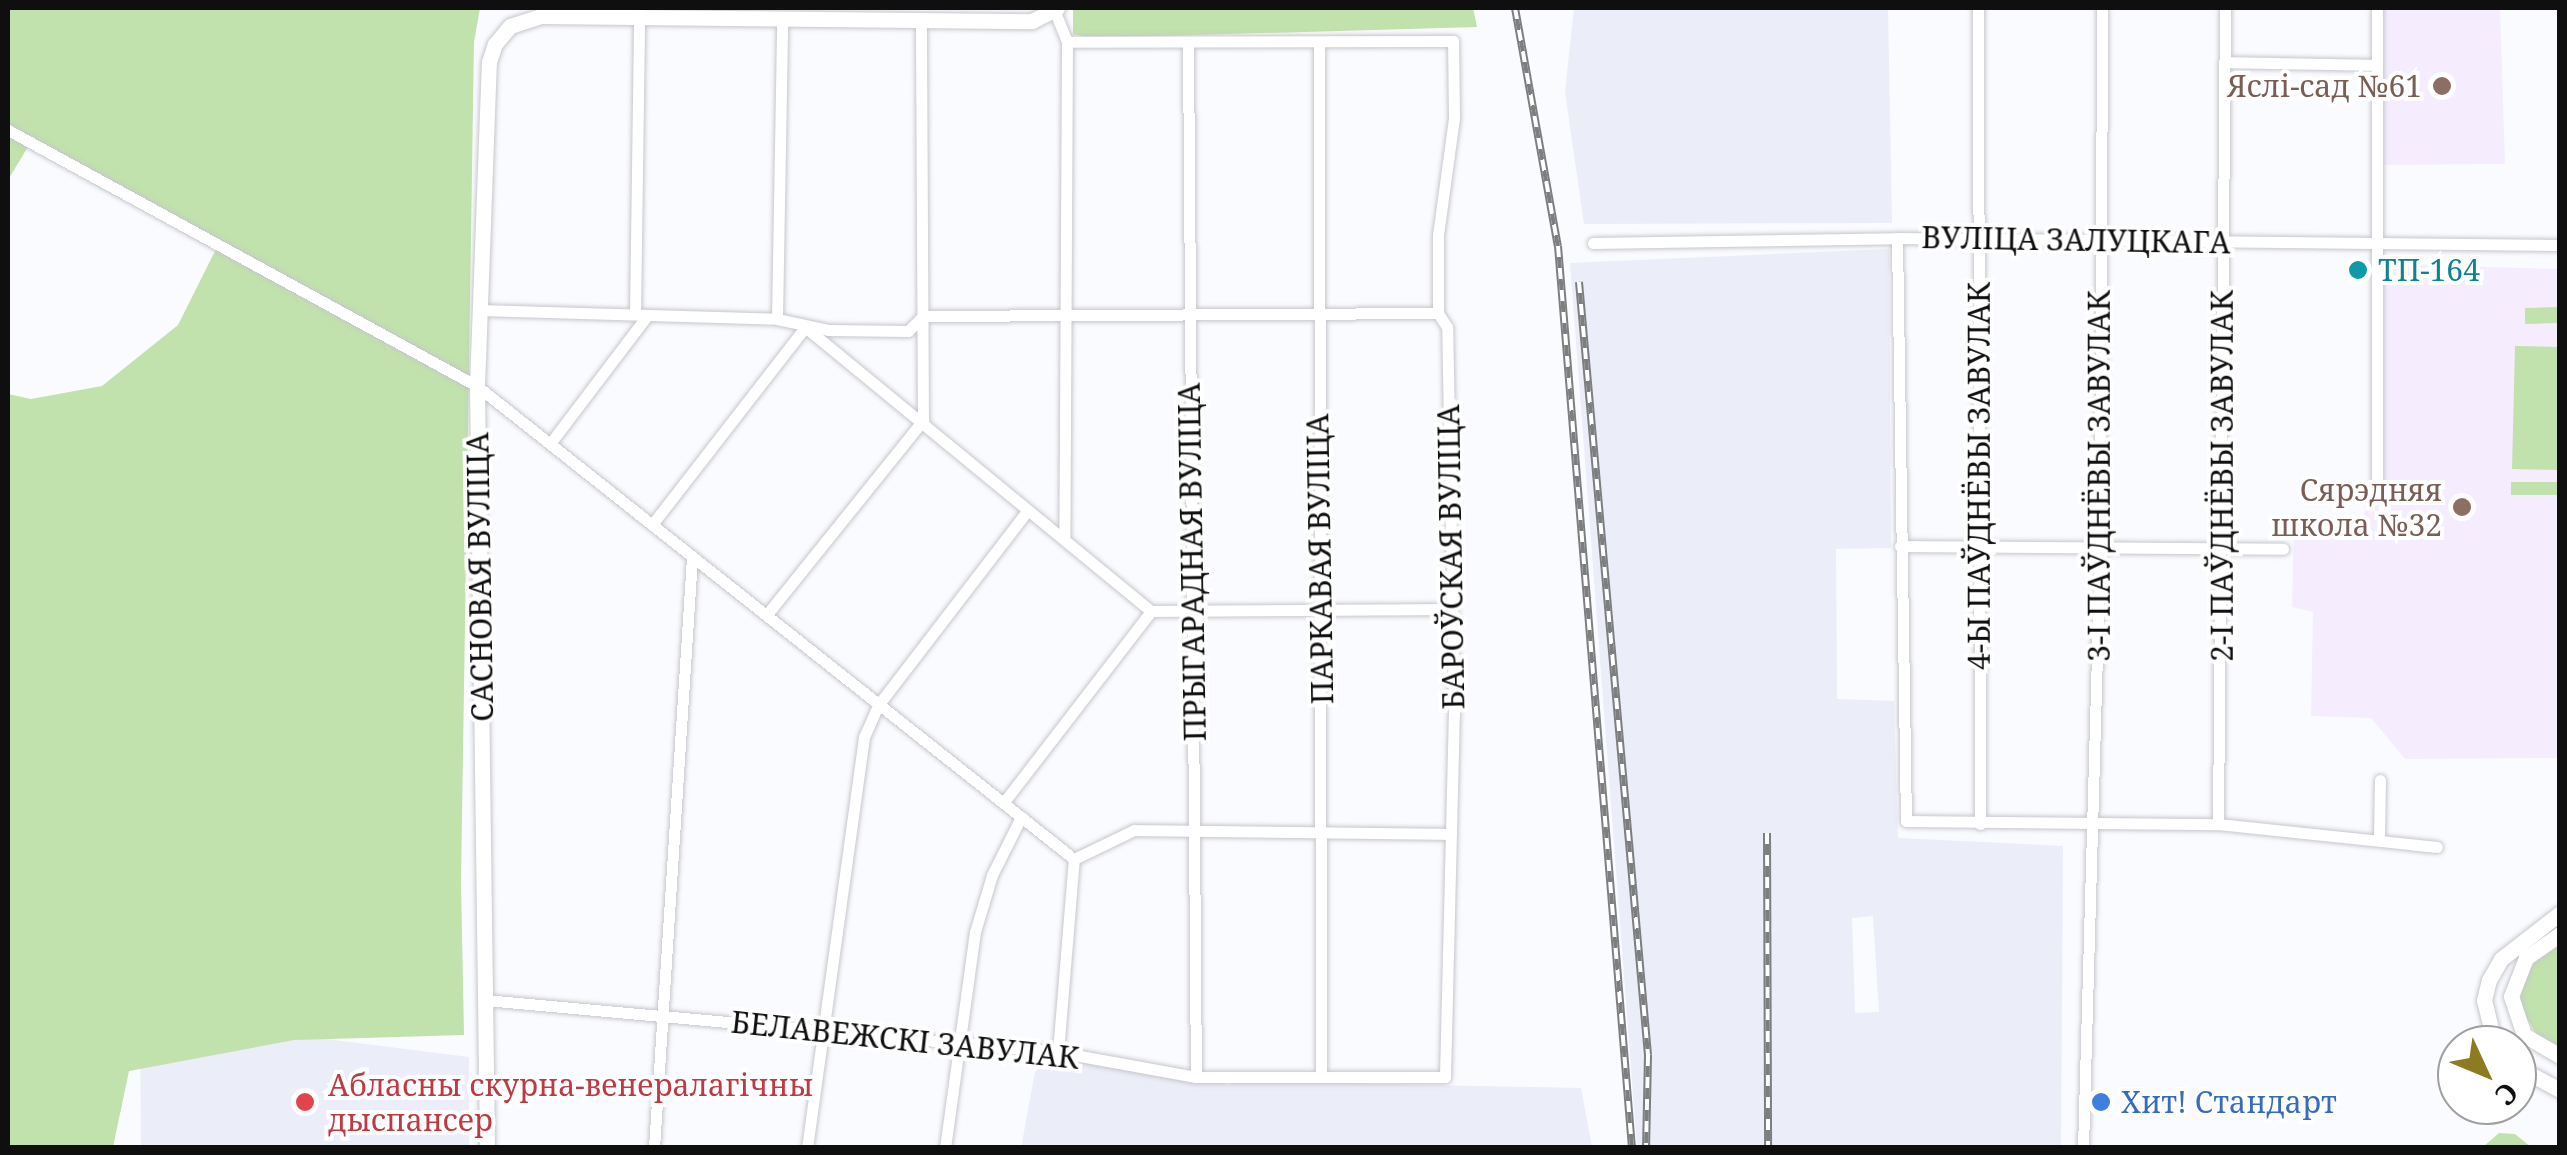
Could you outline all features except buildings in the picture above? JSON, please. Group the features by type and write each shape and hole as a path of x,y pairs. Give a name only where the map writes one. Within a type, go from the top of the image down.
{"main road":[{"path":"639,16 1032,22 1056,10"},
{"name":"САСНОВАЯ ВУЛІЦА","path":"487,1148 477,386 489,62 495,44 521,20 639,16"},
{"path":"2490,1025 2484,1000 2489,980 2501,960 2560,913"},
{"path":"2560,934 2518,969 2511,1010 2524,1035 2560,1056"},
{"path":"2537,1078 2560,1090"}],"street":[{"name":"4-Ы ПАЎДНЁВЫ ЗАВУЛАК","path":"1978,8 1980,824"},
{"name":"3-І ПАЎДНЁВЫ ЗАВУЛАК","path":"2083,1148 2100,546 2102,8"},
{"name":"2-І ПАЎДНЁВЫ ЗАВУЛАК","path":"2218,824 2225,8"},
{"path":"2376,492 2377,8"},
{"path":"1056,10 1067,42 1064,536"},
{"path":"552,441 641,315 639,16"},
{"path":"777,319 782,19"},
{"path":"768,613 923,420 921,20"},
{"name":"БАРОЎСКАЯ ВУЛІЦА","path":"1319,46 1332,38 1453,41 1438,313 1447,327 1451,834 1444,1077"},
{"path":"1067,42 1319,46"},
{"name":"ПРЫГАРАДНАЯ ВУЛІЦА","path":"1188,46 1196,1077"},
{"name":"ПАРКАВАЯ ВУЛІЦА","path":"1319,46 1316,316 1322,606 1321,1073"},
{"path":"2224,62 2376,65"},
{"path":"8,130 477,386 552,441 692,557 768,613 1074,859"},
{"name":"ВУЛІЦА ЗАЛУЦКАГА","path":"1593,243 1897,238 2560,245"},
{"path":"1897,238 1906,821 2218,824 2379,836 2437,847"},
{"path":"479,310 777,319 804,327 908,331 922,316 1438,313"},
{"path":"804,327 923,420 1027,512 1064,536 1151,611"},
{"path":"654,522 804,327"},
{"path":"807,1148 864,736 879,704 1027,512"},
{"path":"1900,546 2282,548"},
{"path":"654,1148 692,557"},
{"path":"1004,802 1151,611 1190,606 1449,608"},
{"path":"2379,836 2380,780"},
{"path":"945,1148 974,932 992,875 1022,817"},
{"path":"1074,859 1134,830 1451,834"},
{"path":"1058,1052 1074,859"},
{"name":"БЕЛАВЕЖСКІ ЗАВУЛАК","path":"485,1000 1058,1052 1196,1077 1321,1073 1444,1077"}],"shaded area":[{"path":"1574,8 1888,8 1892,223 1584,224 1565,92"},
{"name":"Яслі-сад №61","path":"2382,8 2500,8 2505,164 2380,165"},
{"path":"1889,249 1891,548 1836,549 1837,699 1894,701 1898,838 2063,846 2061,1147 1637,1147 1570,263","holes":["1873,916 1879,1012 1855,1013 1852,918"]},
{"name":"Сярэдняя школа №32","path":"2382,264 2559,269 2559,758 2405,759 2371,718 2311,716 2313,612 2292,607 2294,523 2364,522 2366,492 2384,491"},
{"name":"Абласны скурна-венералагічны дыспансер","path":"190,1022 469,1057 469,1147 141,1147 140,1029"},
{"path":"1048,1059 1207,1075 1228,1086 1238,1081 1581,1088 1592,1147 1021,1148 1035,1072"}],"green space":[{"path":"8,8 480,8 474,42 461,882 464,1035 294,1040 129,1071 113,1147 8,1147 8,394 31,399 102,386 178,325 219,243 32,140 8,180"},
{"path":"1073,8 1473,8 1477,27 1090,38 1073,34"},
{"path":"2557,307 2557,323 2525,324 2525,308"},
{"path":"2515,346 2559,347 2559,470 2512,469"},
{"path":"2511,482 2559,482 2559,495 2511,495"},
{"path":"2559,939 2559,1046 2537,1035 2537,1025 2531,1025 2519,1006 2525,969"},
{"path":"2499,1133 2515,1134 2531,1147 2483,1147"}],"railway":[{"path":"1515,8 1558,246 1632,1148"},
{"path":"1579,282 1648,1055 1646,1148"},
{"path":"1767,833 1768,1148"}],"place":[{"name":"Яслі-сад №61","path":"2442,86"},
{"name":"ТП-164","path":"2358,270"},
{"name":"Сярэдняя школа №32","path":"2462,507"},
{"name":"Абласны скурна-венералагічны дыспансер","path":"305,1102"},
{"name":"Хит! Стандарт","path":"2101,1102"}]}
